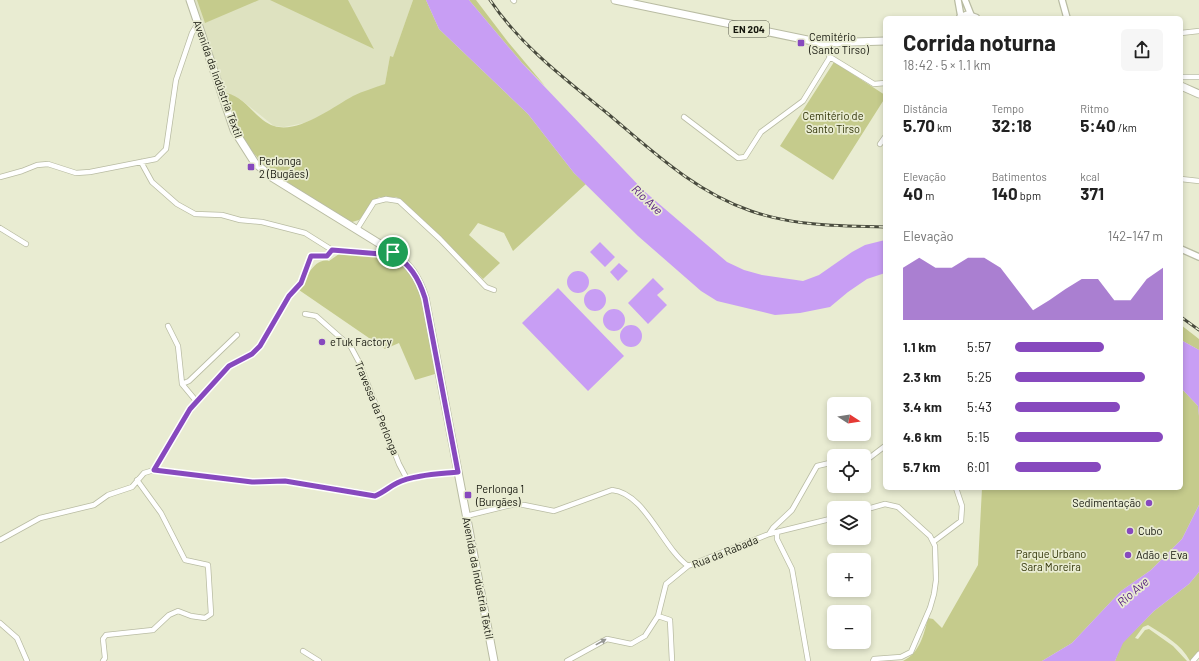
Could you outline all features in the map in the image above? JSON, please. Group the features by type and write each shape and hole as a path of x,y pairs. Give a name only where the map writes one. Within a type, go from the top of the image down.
{"main road":[{"name":"Avenida da Indústria Têxtil","path":"190,0 234,130 248,154 262,170 273,178 393,252 410,266 420,282 425,298 494,661"},
{"name":"EN 204","path":"615,0 822,43 883,41"},
{"path":"1183,87 1199,94"}],"street":[{"path":"958,0 961,16"},
{"path":"965,0 973,16"},
{"path":"1062,0 1066,16"},
{"path":"0,177 37,165 48,164 76,173 90,172 156,159 166,149 176,80 192,33 198,23"},
{"path":"1183,33 1199,30"},
{"path":"822,43 830,57 874,84 883,83"},
{"path":"684,117 741,159 745,157 761,132 802,100 830,57"},
{"path":"1183,77 1199,77"},
{"path":"880,144 883,140"},
{"path":"141,162 152,182 177,204 195,214 222,215 240,220 262,222 305,233 332,250 381,254 393,252"},
{"path":"1183,179 1199,181"},
{"path":"357,229 374,202 386,199 399,201 440,239 486,287 494,290"},
{"path":"0,228 26,244"},
{"path":"154,470 190,409 229,366 252,354 260,346 289,296 301,283 311,256 327,256 332,250"},
{"path":"1183,250 1199,257"},
{"name":"Travessa da Perlonga","path":"305,314 316,316 351,348 359,362 399,464 407,479"},
{"path":"168,326 178,346 182,384 197,402"},
{"path":"182,384 189,381 237,335"},
{"path":"871,457 883,448"},
{"path":"769,534 773,528 792,510 817,466 827,464"},
{"path":"0,540 40,518 94,505 108,495 132,487 136,480 144,473 154,470 252,482 285,481 375,496 396,483 407,479 458,472"},
{"path":"103,661 105,658 103,639 106,635 153,630 169,615 178,611 191,616 205,618 211,614 208,565 185,560 160,513 136,480"},
{"path":"466,516 511,506 524,505 554,511 612,490 620,490 635,500 678,557 688,566"},
{"path":"933,542 961,521 962,506 957,490"},
{"path":"871,508 885,504 898,506 930,536 935,546 936,580 930,608 911,652 901,657 874,659 873,661"},
{"name":"Rua da Rabada","path":"567,661 607,639 631,644 645,636 658,616 666,584 688,566 769,534 827,520"},
{"path":"778,532 777,539 792,570 808,661"},
{"path":"658,616 670,620 672,661"},
{"path":"0,623 17,638 27,661"},
{"path":"303,651 319,661"},
{"path":"1193,661 1199,654"}],"shaded area":[{"path":"194,0 413,0 393,58 390,56 385,84 353,97 323,115 304,123 284,127 274,126 240,99 226,93"}],"green space":[{"path":"197,0 259,0 205,23"},
{"path":"270,0 348,0 374,49"},
{"path":"413,0 426,0 439,29 528,114 574,173 586,184 513,251 504,233 478,223 469,235 500,263 483,279 402,200 396,197 379,197 359,220 352,222 292,187 278,177 265,166 244,139 236,123 226,93 240,99 267,123 274,126 283,127 304,123 353,96 385,84 390,56 393,57"},
{"path":"469,0 476,0 508,42 545,86 522,63"},
{"name":"Cemitério de Santo Tirso","path":"834,62 883,94 883,101 833,180 780,146"},
{"path":"339,254 388,257 400,261 408,270 421,298 435,374 415,380 399,343 385,349 299,290 314,266 319,262 329,261"},
{"path":"1183,327 1199,339 1199,350 1183,341"},
{"name":"Parque Urbano Sara Moreira","path":"1183,390 1198,406 1199,505 1182,539 1151,570 1121,591 1072,643 1042,661 903,661 909,658 917,648 923,637 928,618 933,619 942,628 978,565 982,490 1183,490"},
{"path":"1199,572 1199,653 1190,661 1177,645 1148,625 1143,627 1135,638 1138,639 1145,630 1149,629 1173,646 1187,661 1115,661 1122,643 1154,611 1189,584"}],"water":[{"name":"Rio Ave","path":"426,0 469,0 522,63 644,191 727,262 744,270 762,275 803,281 819,275 852,252 865,245 883,240 883,274 867,279 830,307 800,313 775,315 717,301 701,291 638,236 574,173 528,114 439,29"},
{"path":"600,242 615,257 605,267 590,252"},
{"path":"619,263 628,271 618,281 610,272"},
{"path":"578,271 586,274 589,282 586,290 578,293 570,290 567,282 570,274"},
{"path":"653,278 664,289 657,295 667,305 648,324 628,303"},
{"path":"558,288 624,356 588,391 522,323"},
{"path":"595,289 603,292 606,300 603,308 595,311 587,308 584,300 587,292"},
{"path":"614,309 622,312 625,320 622,328 614,331 606,328 603,320 606,312"},
{"path":"631,325 639,328 642,336 639,344 631,347 623,344 620,336 623,328"},
{"path":"1183,341 1199,350 1199,416 1198,406 1183,390"},
{"name":"Rio Ave","path":"1199,505 1199,572 1189,584 1154,611 1123,643 1115,661 1042,661 1072,643 1121,591 1151,570 1182,539"}],"railway":[{"path":"490,0 515,32 544,61 674,169 711,193 751,211 784,220 817,224 883,227"},
{"path":"1183,318 1199,330"}],"place":[{"name":"Cemitério (Santo Tirso)","path":"801,43"},
{"name":"Perlonga 2 (Bugães)","path":"251,167"},
{"name":"eTuk Factory","path":"322,342"},
{"name":"Perlonga 1 (Burgães)","path":"468,495"},
{"name":"Sedimentação","path":"1149,503"},
{"name":"Cubo","path":"1130,531"},
{"name":"Adão e Eva","path":"1128,555"}],"route":[{"path":"332,250 381,254 393,252 410,266 420,282 425,298 458,472 407,479 396,483 375,496 285,481 252,482 154,470 176,436 190,409 229,366 252,354 260,346 289,296 301,283 311,256 327,256 332,250"}]}
